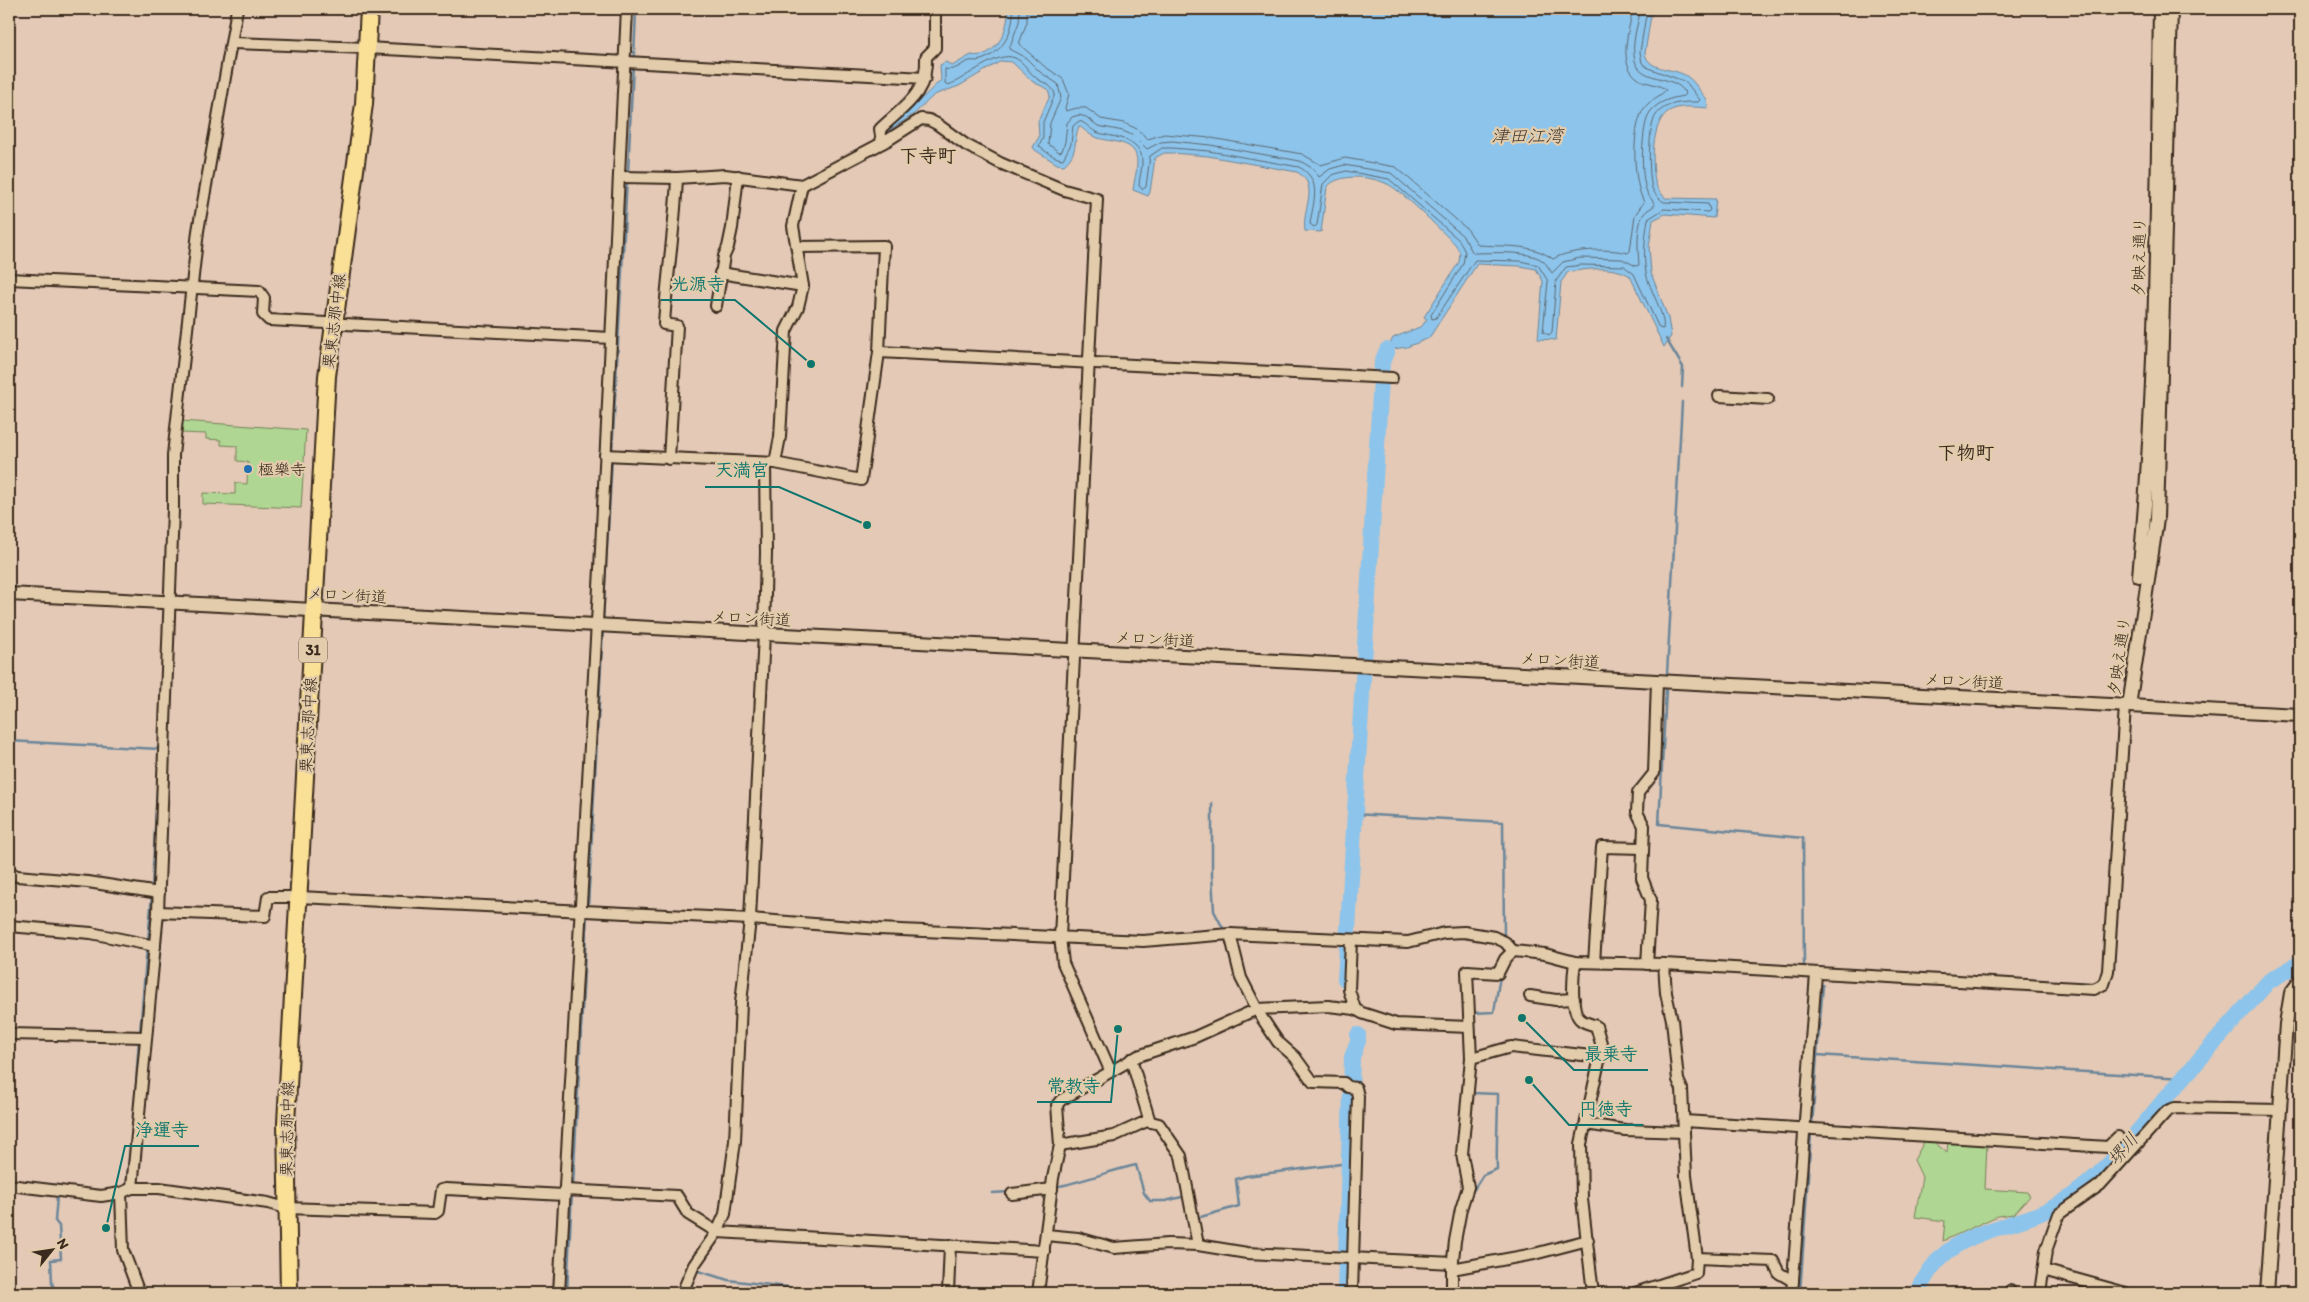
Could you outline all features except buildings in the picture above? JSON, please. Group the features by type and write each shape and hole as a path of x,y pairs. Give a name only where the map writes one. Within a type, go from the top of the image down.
{"main road":[{"name":"栗東志那中線","path":"286,1293 286,1123 326,376 357,156 369,9"}],"street":[{"path":"132,1188 158,912 173,456 191,288 206,184 237,9"},
{"path":"559,1293 568,1192 611,456 611,338 625,177 631,64 627,9"},
{"path":"882,143 880,129 917,93 925,78 926,57 935,48 935,9"},
{"name":"夕映え通り","path":"2127,706 2142,551 2150,419 2155,280 2160,9"},
{"name":"夕映え通り","path":"2127,706 2157,519 2171,9"},
{"path":"232,43 367,48 631,64 925,78"},
{"path":"625,177 677,178 725,175 802,185 882,143 921,119 928,120 1000,163 1064,190 1097,199 1060,937 1062,963 1110,1070"},
{"path":"716,306 720,273 732,228 738,176"},
{"path":"669,460 677,326 664,324 670,250 675,223 677,178"},
{"path":"682,1293 694,1265 717,1232 725,1214 735,1141 741,1003 750,919 770,463 780,437 786,331 798,307 803,286 793,226 802,185"},
{"path":"611,456 770,463 861,480 879,352 884,246 798,247"},
{"path":"720,273 803,286"},
{"path":"9,279 259,291 264,298 263,314 268,320 611,338"},
{"path":"879,352 1392,378"},
{"path":"1719,396 1768,399"},
{"name":"メロン街道","path":"9,594 2300,715"},
{"path":"1647,964 1651,900 1642,878 1644,826 1637,812 1638,793 1654,774 1657,682"},
{"path":"158,912 265,916 268,897 298,897 750,919 879,929 1143,942 1230,934 1408,942 1444,933 1464,932 1494,937 1505,942 1513,951 1539,953 1574,962 1664,964 2094,989 2104,984 2108,970 2127,706"},
{"path":"1594,962 1602,847 1643,848"},
{"path":"9,872 17,876 88,882 159,893"},
{"path":"9,926 91,933 154,946"},
{"path":"1230,934 1241,978 1257,1010 1278,1042 1295,1057 1313,1082 1344,1083 1356,1088 1358,1096 1348,1258 1352,1293"},
{"path":"1347,940 1349,990 1355,1009"},
{"path":"1452,1293 1452,1266 1461,1209 1468,1187 1462,1154 1470,1058 1467,971 1498,973 1505,959 1513,951"},
{"path":"1574,962 1576,1014 1580,1020 1596,1026 1600,1035 1600,1057 1581,1144 1590,1292"},
{"path":"1635,1293 1696,1273 1697,1258 1686,1176 1684,1121 1672,1020 1666,993 1664,964"},
{"path":"1792,1293 1816,974"},
{"path":"2267,1293 2288,1005 2290,993 2300,981"},
{"path":"1530,996 1556,1000 1574,999"},
{"path":"1038,1293 1060,1145 1057,1105 1061,1100 1088,1086 1110,1070 1150,1050 1167,1048 1257,1010 1328,1006 1355,1009 1396,1024 1469,1028"},
{"path":"9,1034 146,1037"},
{"path":"1470,1058 1511,1047 1573,1052 1600,1057"},
{"path":"1131,1059 1150,1122"},
{"path":"2040,1293 2046,1251 2059,1214 2100,1185 2166,1112 2175,1108 2280,1110"},
{"path":"1684,1121 2108,1147 2118,1137"},
{"path":"1060,1145 1114,1136 1150,1122 1159,1124 1180,1156 1198,1245"},
{"path":"1586,1124 1625,1130 1684,1132"},
{"path":"9,1185 101,1196 120,1193 132,1188 159,1188 268,1203 286,1208 435,1213 438,1211 439,1194 441,1190 446,1189 677,1196 688,1214 717,1232 1044,1251"},
{"path":"1012,1194 1052,1189"},
{"path":"120,1193 123,1250 139,1293"},
{"path":"1046,1235 1078,1238 1114,1248 1168,1244 1198,1245 1247,1253 1452,1266 1525,1256 1588,1240"},
{"path":"948,1293 950,1246"},
{"path":"1697,1258 1773,1261 1779,1273 1792,1282"},
{"path":"2043,1270 2126,1293"}],"green space":[{"path":"182,421 306,430 301,508 203,504 203,493 235,494 235,483 247,484 248,462 237,461 237,446 221,445 221,440 206,439 206,434 181,433"},
{"path":"1925,1140 1933,1141 1947,1153 1948,1141 1987,1144 1985,1189 2027,1192 2030,1196 2014,1214 1997,1216 1943,1241 1945,1221 1915,1217 1922,1177 1914,1160"}],"water":[{"name":"津田江湾","path":"1008,9 1652,9 1645,53 1647,59 1656,66 1688,77 1707,99 1708,108 1678,108 1669,111 1663,116 1654,145 1653,167 1656,185 1665,198 1716,199 1714,218 1665,214 1653,220 1649,247 1651,273 1668,318 1671,336 1664,347 1630,276 1616,270 1600,269 1568,272 1561,282 1556,340 1538,339 1543,281 1536,269 1520,266 1477,264 1429,338 1407,347 1387,350 1393,338 1422,326 1427,319 1424,317 1459,262 1460,253 1455,244 1400,193 1385,183 1363,177 1339,179 1327,187 1321,232 1305,231 1304,223 1309,191 1308,184 1297,172 1208,156 1164,153 1155,158 1148,196 1133,190 1137,166 1136,155 1133,150 1122,143 1095,137 1079,126 1074,151 1064,165 1057,164 1035,150 1033,147 1039,137 1038,121 1050,96 1048,89 1033,82 1012,62 1001,61 959,86 934,95 914,114 884,134 882,132 941,80 940,65 946,62 952,66 971,55 987,53 994,48 1003,34 1008,17"}],"waterway":[{"path":"634,59 636,9"},
{"path":"628,173 633,64"},
{"path":"612,453 627,179"},
{"path":"1666,339 1683,367 1682,387"},
{"path":"1345,979 1382,362 1387,350"},
{"path":"1667,674 1682,402"},
{"path":"603,620 612,458"},
{"path":"588,907 603,628"},
{"path":"1666,690 1659,824 1803,838 1804,968"},
{"path":"9,741 159,749 152,889"},
{"path":"1212,803 1214,911 1225,932"},
{"path":"1353,814 1503,822 1504,938"},
{"path":"148,941 152,894"},
{"path":"573,1187 587,913"},
{"path":"140,1033 147,946"},
{"name":"堺川","path":"1918,1293 1930,1271 1944,1254 1961,1242 2043,1212 2063,1202 2092,1180 2129,1142 2269,981 2300,963"},
{"path":"1472,1013 1494,1012 1500,976"},
{"path":"1817,1055 1823,985"},
{"path":"1345,1293 1352,1057 1358,1041 1358,1035"},
{"path":"134,1115 139,1038"},
{"path":"1812,1127 1817,1055 2183,1078"},
{"path":"1471,1194 1483,1175 1497,1169 1498,1103 1498,1094 1472,1093"},
{"path":"126,1187 133,1123"},
{"path":"1800,1293 1811,1133"},
{"path":"736,1169 740,1135"},
{"path":"1197,1218 1239,1206 1236,1179 1246,1176 1349,1163"},
{"path":"1055,1187 1136,1165 1144,1193 1150,1201 1165,1201 1186,1196"},
{"path":"567,1293 572,1192"},
{"path":"992,1193 1010,1192"},
{"path":"56,1293 52,1283 51,1260 61,1259 59,1226 55,1221 57,1196"},
{"path":"695,1270 728,1280 787,1287 790,1293"},
{"path":"127,1293 135,1291"}],"place":[{"name":"光源寺","path":"811,364"},
{"name":"極樂寺","path":"248,469"},
{"name":"天満宮","path":"867,525"},
{"name":"最乗寺","path":"1522,1018"},
{"name":"常教寺","path":"1118,1029"},
{"name":"円徳寺","path":"1529,1080"},
{"name":"浄運寺","path":"106,1228"}],"district":[{"name":"下寺町","path":"928,155"},
{"name":"下物町","path":"1966,452"}]}
